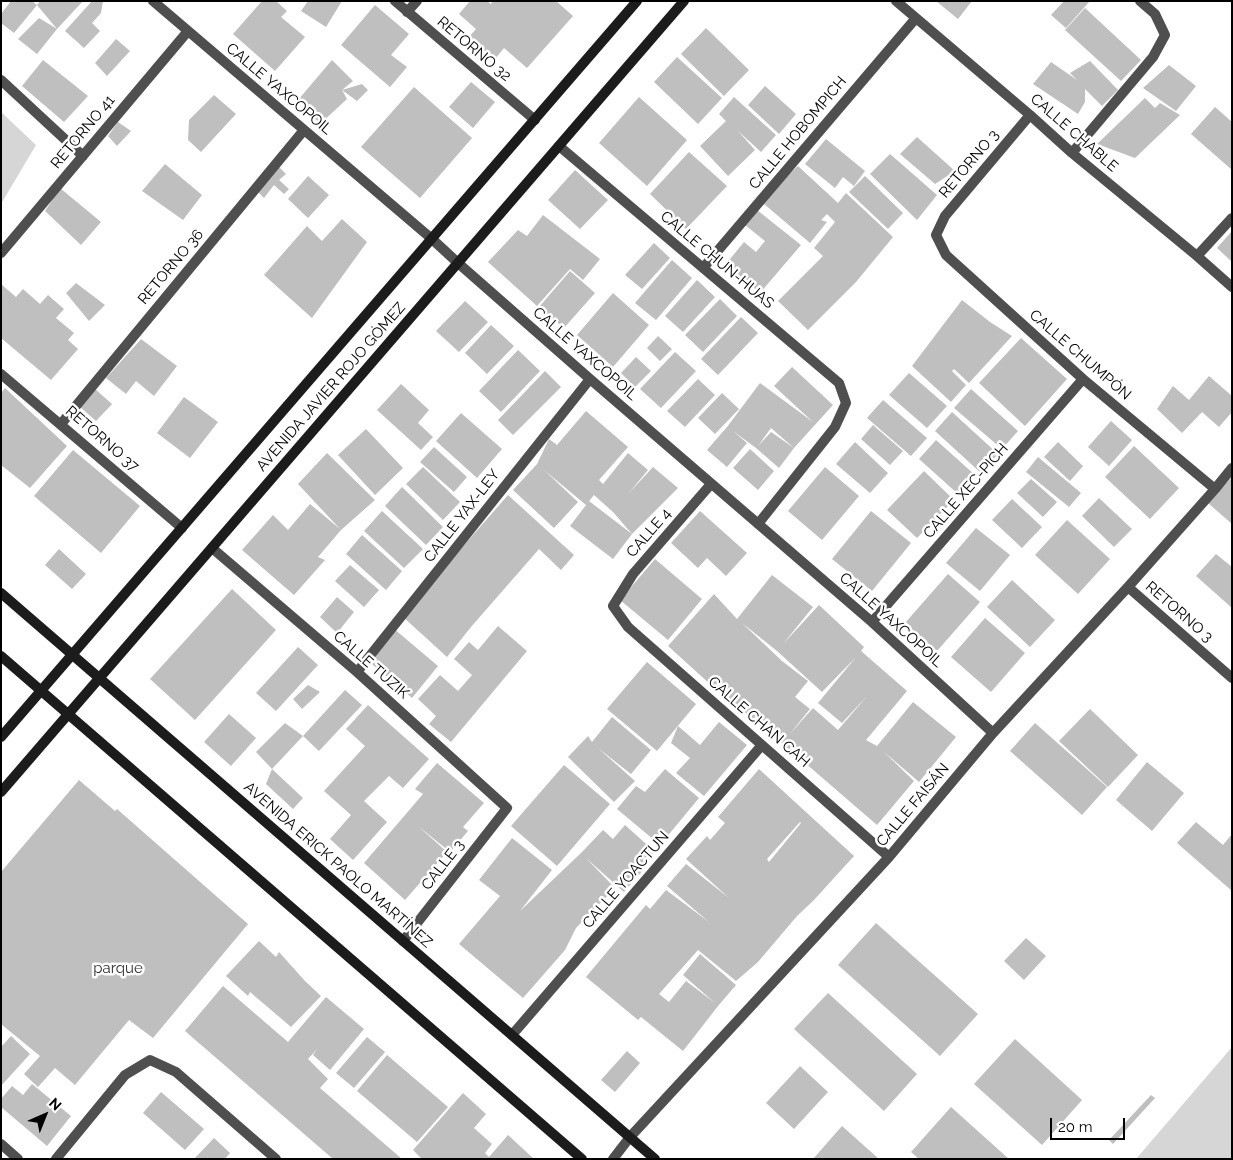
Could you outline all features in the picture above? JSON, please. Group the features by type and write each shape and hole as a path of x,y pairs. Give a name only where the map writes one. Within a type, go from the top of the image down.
{"main road":[{"name":"AVENIDA JAVIER ROJO GÓMEZ","path":"1,737 637,1"},
{"name":"AVENIDA JAVIER ROJO GÓMEZ","path":"1,792 684,1"},
{"name":"AVENIDA ERICK PAOLO MARTÍNEZ","path":"1,593 655,1159"},
{"path":"1,656 582,1159"}],"street":[{"name":"CALLE YAXCOPOIL","path":"153,1 432,239 590,379 872,622 993,733"},
{"name":"RETORNO 32","path":"395,1 535,120"},
{"path":"407,12 417,1"},
{"name":"CALLE CHABLE","path":"896,1 1072,153 1232,287"},
{"path":"1072,153 1153,57 1165,35 1155,14 1140,1"},
{"name":"CALLE HOBOMPICH","path":"703,268 916,18"},
{"name":"RETORNO 41","path":"1,253 188,31"},
{"path":"1,80 82,156"},
{"name":"RETORNO 3","path":"936,235 945,216 1030,115"},
{"name":"RETORNO 36","path":"61,424 304,130"},
{"name":"CALLE CHUN-HUAS","path":"559,146 839,383 846,403 836,427 758,524"},
{"path":"1197,256 1232,218"},
{"name":"CALLE CHUMPÓN","path":"936,235 946,255 1083,379 1215,488"},
{"name":"RETORNO 37","path":"1,374 182,528"},
{"name":"CALLE YAX-LEY","path":"357,672 590,379"},
{"name":"CALLE XEC-PICH","path":"872,622 1083,379"},
{"name":"CALLE FAISÁN","path":"613,1159 630,1137 889,857 993,733 1128,587 1232,468"},
{"name":"CALLE 4","path":"614,606 633,574 711,484"},
{"name":"CALLE TUZIK","path":"212,548 357,672 507,808"},
{"name":"RETORNO 3","path":"1128,587 1232,678"},
{"name":"CALLE CHAN CAH","path":"614,606 628,627 889,857"},
{"name":"CALLE YOACTUN","path":"512,1035 762,745"},
{"name":"CALLE 3","path":"403,941 507,808"},
{"path":"56,1159 125,1076 150,1060 176,1072 276,1159"},
{"path":"1,1144 18,1159"}],"shaded area":[{"path":"1,112 36,145 1,204"},
{"path":"1232,1047 1232,1159 1136,1159"}],"building":[{"path":"11,1 32,1 37,5 14,33 1,23 1,14"},
{"path":"40,1 83,1 57,29 37,5"},
{"path":"92,1 103,1 101,13 92,23 100,31 84,48 65,31"},
{"path":"262,1 276,1 287,11 281,17 305,37 275,71 233,34"},
{"path":"308,1 342,1 326,27 301,11"},
{"path":"470,1 487,1 491,4 493,1 556,1 573,16 527,68 504,48 494,60 468,38 476,29 459,14"},
{"path":"936,1 972,1 958,19"},
{"path":"1064,1 1090,1 1066,28 1051,15"},
{"path":"375,5 409,34 391,55 407,67 390,87 341,45"},
{"path":"1085,8 1141,60 1121,81 1065,30"},
{"path":"39,18 57,29 37,54 18,39"},
{"path":"706,28 749,70 724,96 681,54"},
{"path":"116,39 130,51 107,76 95,63"},
{"path":"677,57 722,98 698,124 654,82"},
{"path":"43,60 88,96 64,122 22,86"},
{"path":"332,60 353,81 342,90 347,99 320,124 298,100"},
{"path":"1090,61 1118,90 1102,106 1085,89 1085,102 1078,114 1033,84 1051,62 1077,80 1070,73"},
{"path":"1169,65 1196,86 1176,111 1143,88"},
{"path":"471,82 495,102 473,128 449,107"},
{"path":"362,84 368,90 357,101 342,90"},
{"path":"765,86 796,114 779,134 748,105"},
{"path":"414,87 472,138 420,198 361,147"},
{"path":"214,95 236,114 201,152 188,140 189,120"},
{"path":"639,97 687,140 647,186 599,143"},
{"path":"734,97 776,135 761,152 738,131 755,150 728,176 700,146 726,121 719,114"},
{"path":"1145,98 1155,108 1160,103 1180,115 1135,158 1097,144"},
{"path":"1215,107 1232,122 1232,170 1191,134"},
{"path":"118,122 131,131 117,146 108,136"},
{"path":"917,137 955,171 935,184 900,154"},
{"path":"826,139 865,171 854,186 843,177 835,188 805,164"},
{"path":"689,152 727,186 686,229 650,194"},
{"path":"890,154 937,195 917,220 870,174"},
{"path":"165,164 202,195 183,220 142,191"},
{"path":"278,166 286,174 279,180 289,189 284,194 274,185 264,198 256,190"},
{"path":"798,166 838,203 846,193 893,237 856,282 808,330 778,301 823,256 814,248 835,222 827,214 821,220 827,222 810,243 764,204 778,184"},
{"path":"575,170 608,200 580,229 548,200"},
{"path":"308,176 329,195 308,218 288,199"},
{"path":"865,176 903,213 888,229 849,192"},
{"path":"60,188 101,222 81,245 45,211"},
{"path":"757,210 801,245 760,293 726,264 744,242 756,252 765,241 745,225"},
{"path":"543,215 600,259 583,280 570,269 537,306 488,262 518,230 527,236"},
{"path":"342,219 367,242 312,318 264,275 307,226 322,241"},
{"path":"1232,231 1232,262 1217,248"},
{"path":"654,243 670,258 642,289 625,275"},
{"path":"672,260 692,278 656,320 635,303"},
{"path":"570,271 595,293 564,328 539,307"},
{"path":"697,280 715,297 683,332 665,316"},
{"path":"76,283 105,305 89,321 66,293"},
{"path":"1,284 16,297 23,289 40,304 48,295 64,309 56,318 74,333 68,340 78,349 51,380 1,338"},
{"path":"613,293 649,325 613,367 577,335"},
{"path":"720,299 737,316 703,352 685,335"},
{"path":"962,300 1012,336 969,383 954,369 952,371 966,385 951,402 912,366"},
{"path":"465,301 488,322 459,352 436,331"},
{"path":"741,317 758,333 718,375 701,359"},
{"path":"491,325 514,346 487,374 465,353"},
{"path":"658,336 672,349 660,361 647,348"},
{"path":"1021,338 1067,379 1025,426 979,383"},
{"path":"141,339 177,366 154,396 136,381 126,394 106,378"},
{"path":"518,350 540,371 501,412 479,391"},
{"path":"675,352 696,371 661,408 640,389"},
{"path":"636,357 651,371 635,387 621,373"},
{"path":"792,367 833,405 794,448 779,468 733,431 747,443 727,467 707,450 760,383 813,422 774,386","holes":["771,428 794,448 771,432 758,446"]},
{"path":"545,371 561,387 513,435 498,420"},
{"path":"909,373 947,406 927,428 889,395"},
{"path":"1209,376 1232,396 1232,412 1219,427 1202,412 1182,433 1157,409 1173,386 1189,400"},
{"path":"698,379 715,395 685,427 667,411"},
{"path":"401,384 429,410 418,423 433,437 421,450 377,410"},
{"path":"5,388 67,446 30,488 1,465 1,393"},
{"path":"94,388 112,404 96,421 79,406"},
{"path":"971,389 1018,431 1002,449 954,408"},
{"path":"722,393 739,409 715,434 698,418"},
{"path":"184,397 218,422 190,458 157,433"},
{"path":"883,400 927,438 911,456 867,418"},
{"path":"586,411 628,447 599,480 603,484 628,453 648,470 628,494 653,467 678,488 632,534 613,559 570,526 586,505 544,470 578,502 554,528 513,490 537,464 549,439 557,445","holes":["594,495 613,512 632,534 589,501"]},
{"path":"952,412 998,454 981,473 935,431"},
{"path":"461,413 502,449 477,478 436,441"},
{"path":"1111,421 1132,440 1109,466 1088,447"},
{"path":"873,425 903,451 890,465 861,439"},
{"path":"366,429 403,468 375,495 338,455"},
{"path":"936,440 975,475 958,494 919,459"},
{"path":"855,442 888,473 870,493 836,464"},
{"path":"1058,442 1083,466 1070,481 1044,457"},
{"path":"1134,446 1179,488 1150,519 1105,477"},
{"path":"434,447 467,477 454,492 420,462"},
{"path":"750,449 774,471 758,490 733,468"},
{"path":"73,450 140,506 101,553 34,496"},
{"path":"327,453 375,500 341,530 318,557 325,560 294,595 242,550 273,515 288,530 310,504 340,529 298,484"},
{"path":"1038,457 1081,493 1069,507 1026,472"},
{"path":"423,467 460,502 443,520 406,484"},
{"path":"825,467 859,496 822,540 788,511"},
{"path":"924,471 954,500 917,538 887,510"},
{"path":"1232,477 1232,524 1208,503"},
{"path":"1031,479 1057,502 1043,517 1017,493"},
{"path":"402,487 443,527 426,545 385,506"},
{"path":"508,495 574,555 561,570 539,549 447,657 402,616"},
{"path":"1099,498 1132,529 1114,547 1082,516"},
{"path":"1012,499 1042,527 1022,548 992,520"},
{"path":"382,511 423,549 404,568 364,531"},
{"path":"700,511 747,553 726,576 707,558 698,568 671,543"},
{"path":"871,511 911,543 872,591 832,559"},
{"path":"1067,520 1110,559 1078,594 1035,555"},
{"path":"976,528 1010,555 980,591 946,563"},
{"path":"362,535 402,571 386,590 346,554"},
{"path":"59,549 86,574 72,589 45,565"},
{"path":"1216,554 1232,567 1232,608 1196,576"},
{"path":"655,559 702,599 668,640 620,600"},
{"path":"350,565 379,590 364,607 335,581"},
{"path":"948,574 980,602 937,651 905,623"},
{"path":"772,575 813,607 783,644 819,605 864,647 861,651 907,691 866,740 877,746 913,702 956,737 919,782 883,751 914,781 877,825 768,731 711,685 668,646 714,594 737,619","holes":["742,623 777,651 822,692 856,657 818,703 842,723 867,696 838,730 813,708 789,735 810,709 795,697 808,681 782,661"]},
{"path":"1012,580 1055,620 1030,647 987,607"},
{"path":"232,589 276,630 195,720 150,679"},
{"path":"337,597 354,612 337,633 320,617"},
{"path":"985,618 1025,653 991,692 951,657"},
{"path":"498,626 527,651 451,742 429,724 436,716 418,699 440,675 458,691 472,675 454,659 469,642 478,650"},
{"path":"393,628 438,666 412,698 367,660"},
{"path":"298,647 318,665 276,711 256,693"},
{"path":"647,662 696,704 657,751 607,709"},
{"path":"308,685 320,692 302,709 293,699"},
{"path":"345,690 362,705 319,751 303,736"},
{"path":"368,705 429,759 403,788 389,776 364,801 387,822 353,860 330,839 351,815 324,791 365,746 346,729"},
{"path":"1090,709 1138,755 1108,787 1059,741"},
{"path":"229,714 256,738 231,766 204,742"},
{"path":"612,717 651,750 631,774 598,748 635,781 614,802 568,757 588,736 592,742"},
{"path":"719,722 747,745 704,796 676,773 690,758 671,743 678,726 700,745"},
{"path":"285,723 303,736 272,769 256,752"},
{"path":"1035,723 1107,787 1082,815 1010,751"},
{"path":"1147,762 1184,793 1152,831 1116,800"},
{"path":"437,763 484,803 463,827 468,831 450,852 418,826 447,852 405,900 364,863 423,794 415,789"},
{"path":"564,765 610,804 557,866 511,826"},
{"path":"272,769 303,798 293,809 266,784"},
{"path":"665,769 699,798 660,845 617,809 636,786 645,792"},
{"path":"759,769 854,856 797,916 758,962 736,981 698,950 659,994 669,1002 686,981 715,1003 683,975 700,954 736,985 683,1051 641,1017 638,1020 586,977 646,905 650,909 666,890 709,922 667,886 686,864 729,898 686,859 707,836 710,840 725,823 718,817","holes":["801,823 769,862 767,859"]},
{"name":"parque","path":"79,780 115,811 117,809 248,924 153,1038 129,1020 75,1085 55,1068 38,1087 24,1074 40,1056 1,1024 1,872"},
{"path":"1196,822 1223,845 1232,834 1232,891 1177,843"},
{"path":"625,825 654,851 645,868 624,892 586,858 615,888 576,928 565,950 523,998 459,944 500,896 479,880 512,838 552,870 520,911 603,830 613,839"},
{"path":"876,923 978,1014 940,1056 838,965"},
{"path":"1026,938 1046,956 1024,980 1004,961"},
{"path":"259,941 276,957 279,952 321,996 291,1027 250,992 248,996 226,976"},
{"path":"223,986 288,1042 326,997 364,1029 330,1070 313,1055 317,1049 308,1059 328,1079 320,1088 402,1159 333,1159 185,1031"},
{"path":"828,993 917,1074 884,1111 794,1029"},
{"path":"11,1036 30,1054 1,1086 1,1047"},
{"path":"367,1037 385,1052 354,1088 336,1073"},
{"path":"1015,1039 1082,1100 1042,1145 974,1084"},
{"path":"627,1051 640,1063 615,1092 601,1080"},
{"path":"387,1055 448,1107 417,1142 357,1091"},
{"path":"800,1066 828,1092 794,1129 766,1103"},
{"path":"32,1084 71,1116 47,1146 1,1107 1,1099 12,1086 23,1095"},
{"path":"161,1092 204,1129 185,1150 143,1113"},
{"path":"463,1093 486,1114 474,1128 492,1144 485,1153 489,1157 508,1135 534,1159 422,1159 413,1150"},
{"path":"1151,1095 1155,1098 1113,1144 1109,1140"},
{"path":"951,1107 1009,1159 919,1159 911,1152"},
{"path":"842,1126 879,1159 813,1159"},
{"path":"214,1138 230,1153 225,1159 194,1159"}]}
